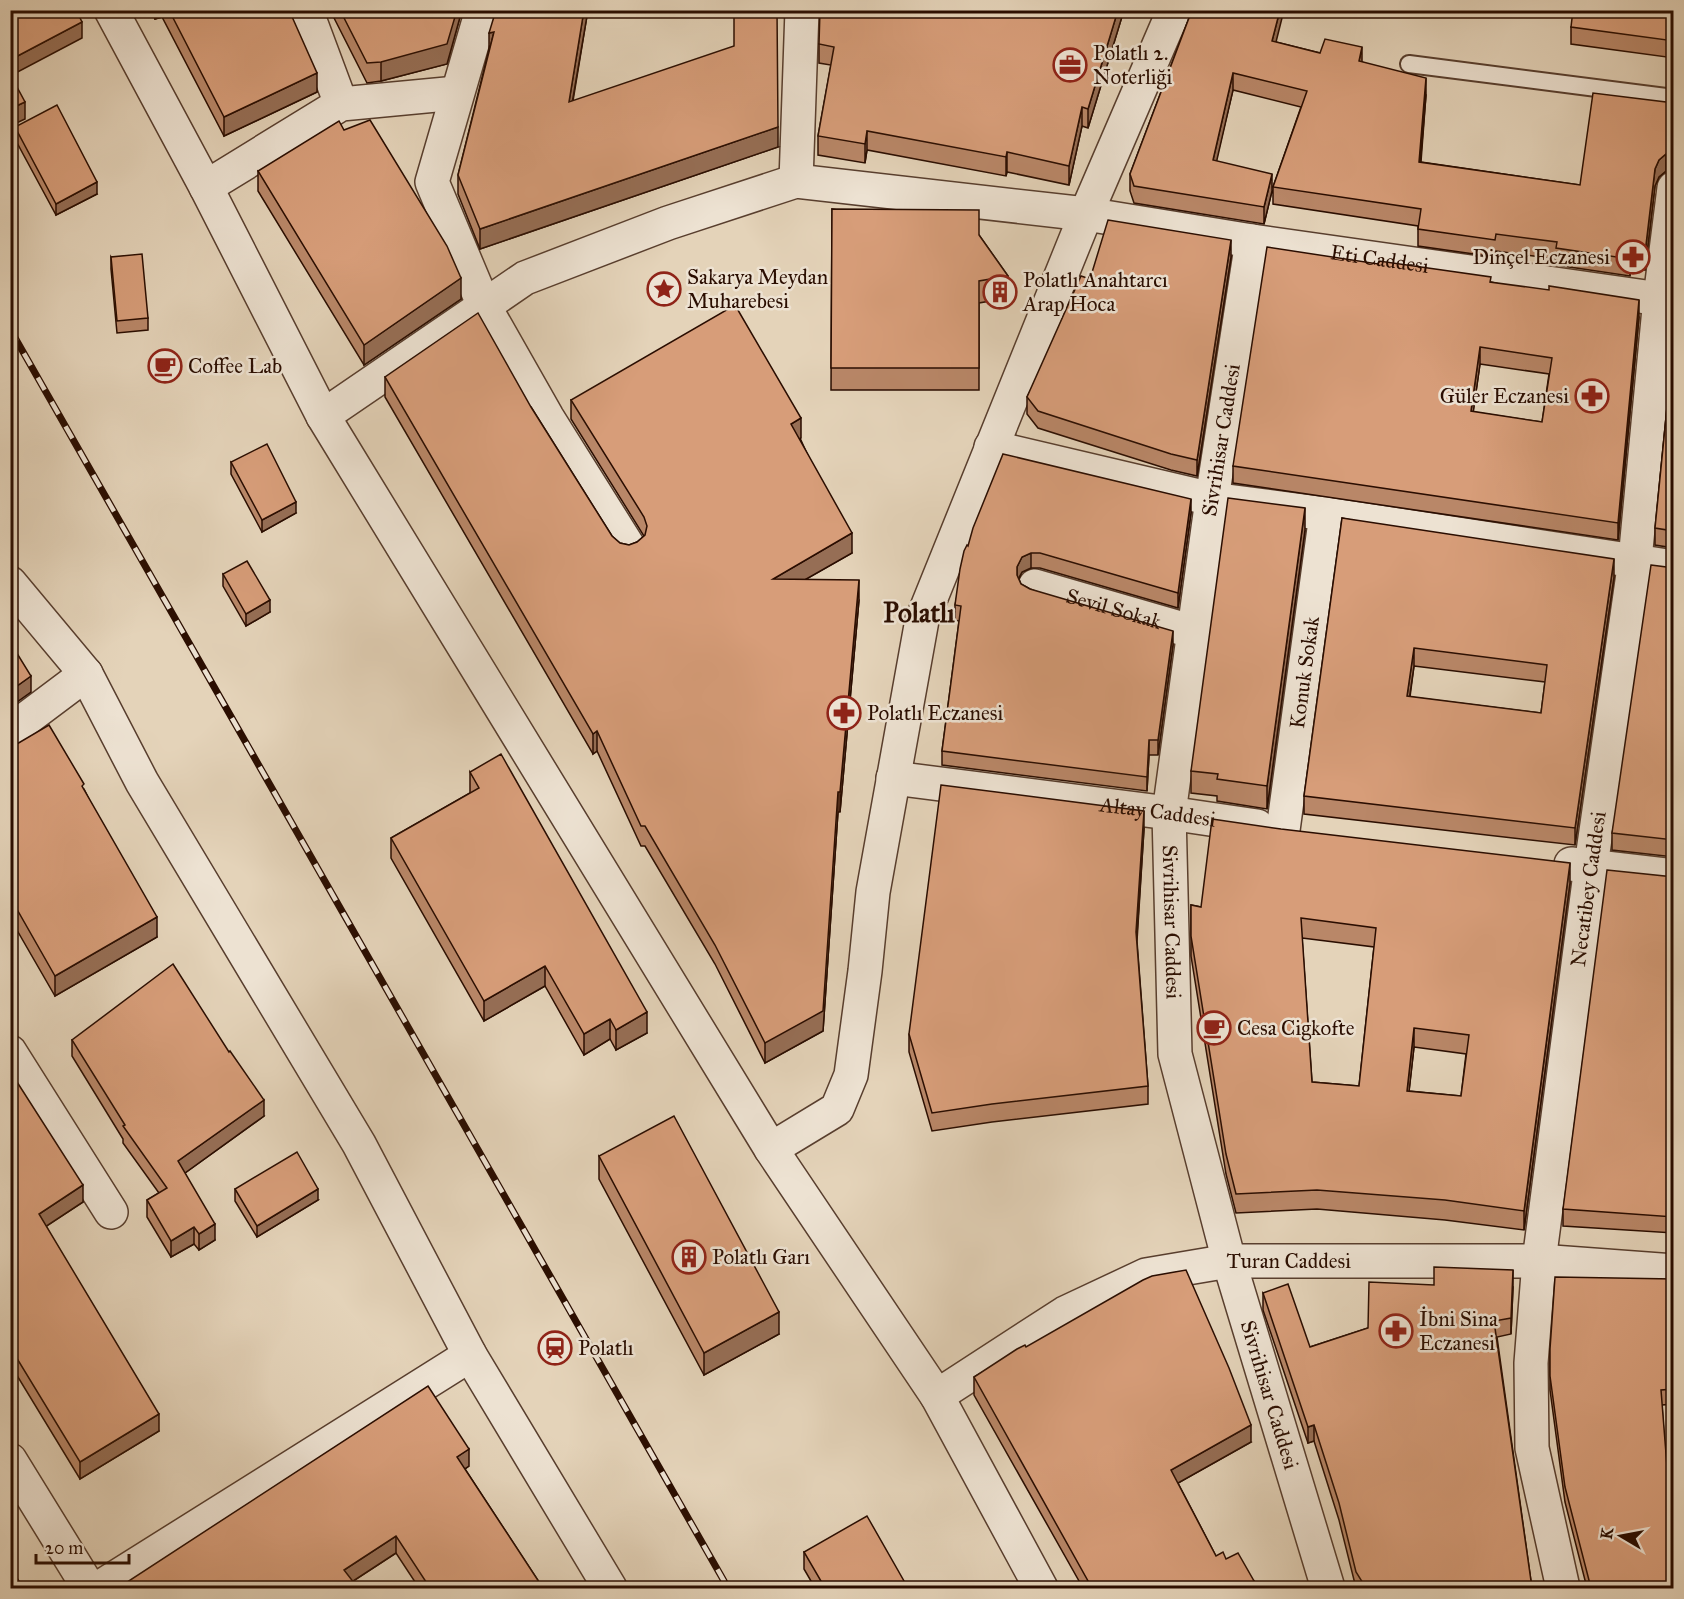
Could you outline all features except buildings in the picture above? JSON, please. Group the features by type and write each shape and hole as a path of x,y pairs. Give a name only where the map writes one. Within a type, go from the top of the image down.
{"street":[{"path":"111,10 206,187 323,416 771,1149 937,1396 1041,1588"},
{"path":"306,10 341,104"},
{"path":"482,10 432,183 484,306 547,417 628,546"},
{"path":"323,416 525,278 668,223 796,181 802,10"},
{"path":"771,1149 837,1109 851,1075 873,892 922,620 1086,214 1174,10"},
{"path":"206,187 341,104 457,93"},
{"name":"Eti Caddesi","path":"796,181 1086,214 1252,241 1667,300"},
{"name":"Necatibey Caddesi","path":"1563,1588 1532,1448 1530,1363 1539,1261 1591,866 1635,560 1667,300 1674,188"},
{"name":"Sivrihisar Caddesi","path":"1252,241 1212,499 1169,813 1175,1054 1229,1261 1328,1588"},
{"path":"991,447 1212,499 1674,567"},
{"name":"Konuk Sokak","path":"1294,832 1326,514"},
{"path":"10,583 86,674 142,782 359,1144 470,1355 610,1588"},
{"name":"Sevil Sokak","path":"1035,586 1194,632"},
{"path":"10,731 86,674"},
{"name":"Altay Caddesi","path":"893,778 1169,813 1294,832"},
{"path":"1544,861 1674,876"},
{"path":"10,1052 111,1212"},
{"name":"Turan Caddesi","path":"937,1396 1065,1313 1146,1275 1229,1261 1539,1261 1674,1271"},
{"path":"99,1588 470,1355"},
{"path":"10,1460 89,1588"}],"lane":[{"path":"1409,64 1674,98"}],"railway":[{"path":"10,329 728,1588"}],"place":[{"name":"Polatlı 2. Noterliği","path":"1070,65"},
{"name":"Dinçel Eczanesi","path":"1633,257"},
{"name":"Sakarya Meydan Muharebesi","path":"664,289"},
{"name":"Polatlı Anahtarcı Arap Hoca","path":"1000,292"},
{"name":"Coffee Lab","path":"165,366"},
{"name":"Güler Eczanesi","path":"1592,396"},
{"name":"Polatlı Eczanesi","path":"844,713"},
{"name":"Cesa Cigkofte","path":"1214,1028"},
{"name":"Polatlı Garı","path":"689,1257"},
{"name":"İbni Sina Eczanesi","path":"1396,1331"},
{"name":"Polatlı","path":"555,1348"}],"district":[{"name":"Polatlı","path":"919,613"}]}
